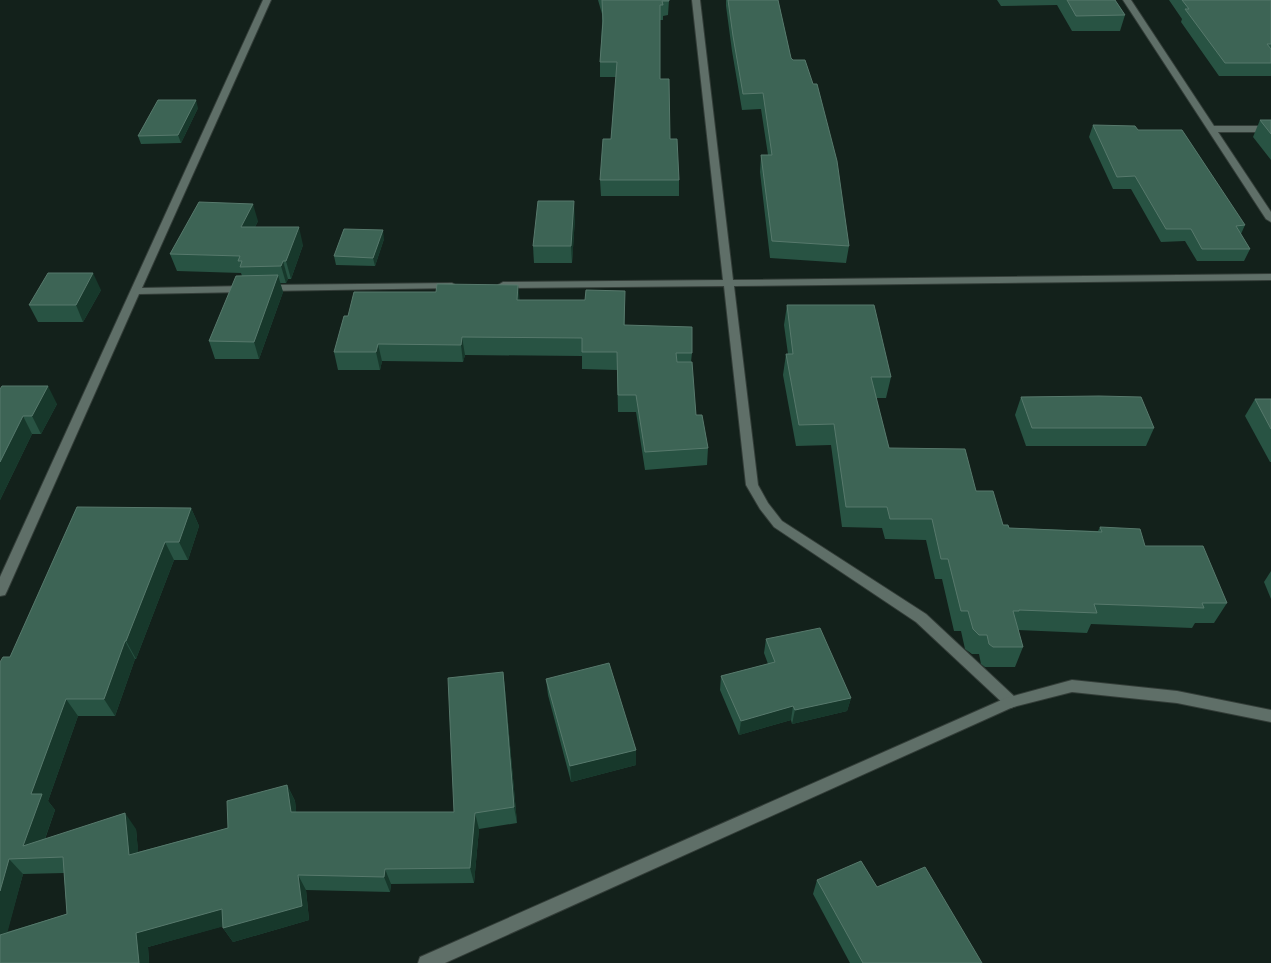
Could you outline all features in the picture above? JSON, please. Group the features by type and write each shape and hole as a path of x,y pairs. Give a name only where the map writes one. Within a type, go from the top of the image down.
{"street":[{"path":"0,590 267,0"},
{"path":"696,0 752,485 764,506 778,524 921,618 1010,702"},
{"path":"1127,0 1271,219"},
{"path":"1211,129 1271,128"},
{"path":"490,285 1271,277"},
{"path":"136,291 466,286"},
{"path":"426,963 1010,702 1072,686 1177,697 1271,716"}],"building":[{"path":"602,0 669,0 662,1 663,5 660,5 660,79 669,79 670,139 677,139 679,180 600,180 603,139 611,139 617,62 600,62 603,21"},
{"path":"728,0 778,0 791,58 793,60 805,60 813,84 817,84 837,161 849,246 772,241 761,155 772,155 763,93 743,94"},
{"path":"1067,0 1115,0 1125,15 1076,16"},
{"path":"1182,0 1271,0 1271,44 1267,44 1271,49 1271,63 1225,63 1185,9 1189,9"},
{"path":"158,100 196,100 178,135 138,136"},
{"path":"1260,120 1271,120 1271,134"},
{"path":"1093,125 1135,126 1138,130 1182,130 1245,225 1236,226 1250,249 1202,249 1191,229 1166,229 1135,176 1117,177"},
{"path":"538,201 574,201 571,246 533,246"},
{"path":"199,202 253,204 241,227 299,227 286,261 283,261 281,266 240,267 242,261 238,261 240,256 170,254"},
{"path":"344,229 383,230 373,258 334,256"},
{"path":"48,273 93,273 76,305 29,305"},
{"path":"278,275 254,342 209,341 236,276"},
{"path":"437,284 518,285 517,300 585,300 586,290 625,291 624,325 692,327 692,353 676,353 677,362 692,362 696,415 702,415 708,448 645,452 636,395 618,395 617,352 582,352 582,338 462,337 461,345 378,344 376,352 334,352 344,316 348,316 354,292 436,292"},
{"path":"787,305 874,305 891,377 871,377 889,448 965,449 976,491 993,491 1003,525 1008,525 1009,528 1102,532 1100,527 1140,529 1145,546 1203,546 1227,603 1202,603 1204,608 1094,604 1097,613 1013,611 1023,647 993,647 989,644 987,635 979,635 973,629 968,611 961,611 948,559 941,559 932,519 890,519 887,507 846,507 834,424 799,425 786,354 793,354"},
{"path":"2,386 48,386 32,416 23,416 0,462 0,389"},
{"path":"1021,397 1141,397 1154,428 1032,428"},
{"path":"1255,399 1271,399 1271,429"},
{"path":"77,507 191,508 179,542 165,542 125,641 104,699 66,699 31,794 42,794 23,846 125,813 129,855 228,828 227,801 287,785 291,812 454,812 448,678 503,672 514,807 475,813 470,868 385,869 384,877 298,875 302,906 223,928 222,909 136,933 139,963 0,963 0,935 67,914 63,857 9,859 0,891 0,662 3,657 10,657"},
{"path":"820,628 851,698 795,710 793,706 741,721 721,676 775,662 766,639"},
{"path":"609,663 636,750 570,766 546,679"},
{"path":"861,861 877,887 925,867 982,963 863,963 817,880"}]}
